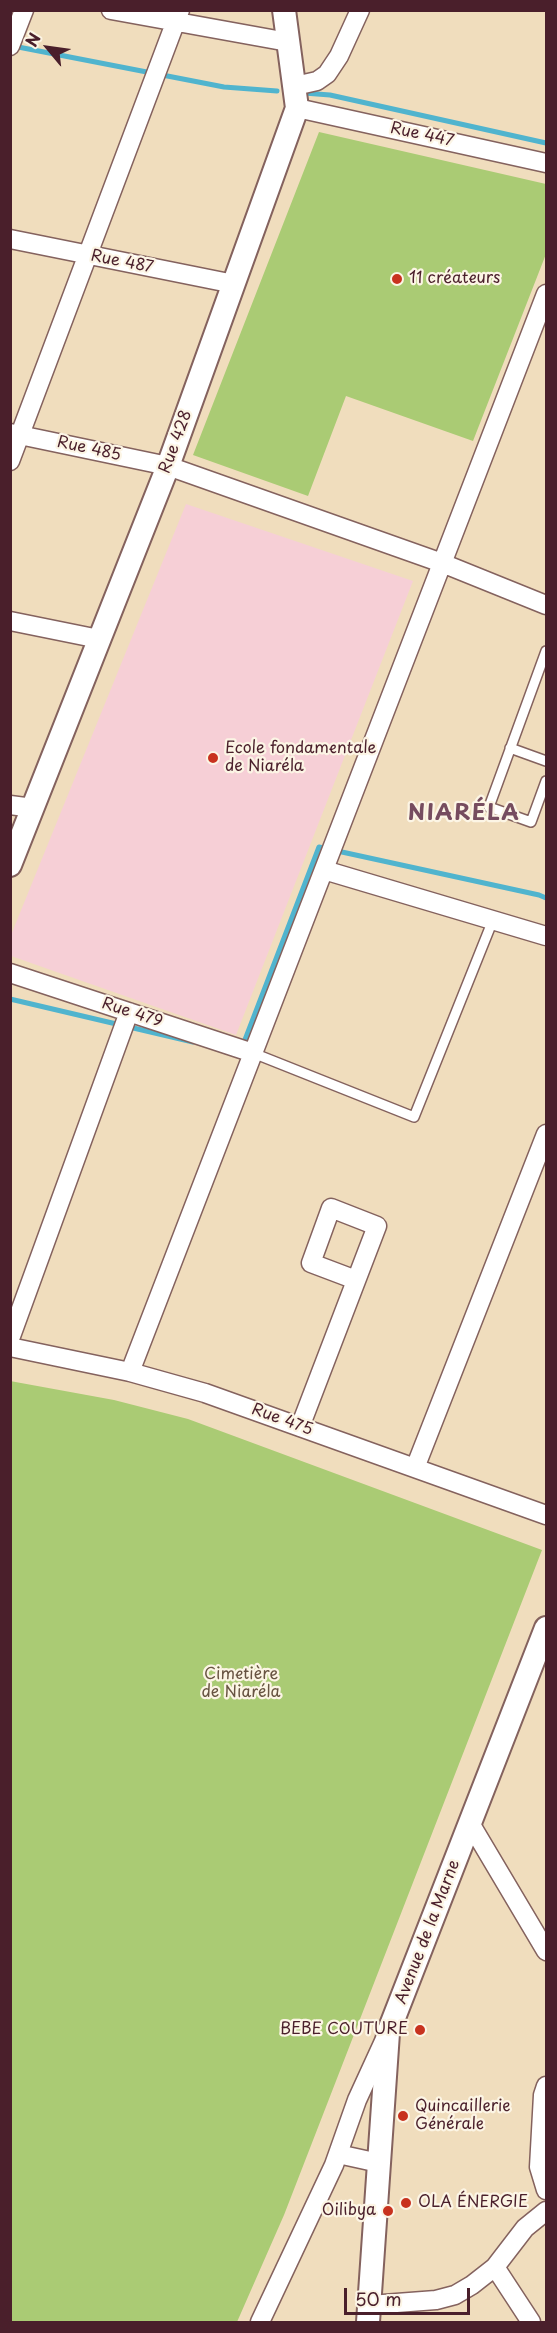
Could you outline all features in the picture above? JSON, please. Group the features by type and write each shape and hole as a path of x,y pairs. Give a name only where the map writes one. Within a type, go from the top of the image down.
{"street":[{"path":"13,39 24,10"},
{"path":"111,10 178,16 288,42"},
{"name":"Rue 428","path":"10,865 168,466 234,284 296,97 284,10"},
{"path":"296,97 327,74 339,56 360,10"},
{"path":"10,462 16,434 88,255 178,16"},
{"name":"Rue 447","path":"296,97 546,163"},
{"name":"Rue 487","path":"10,240 234,284"},
{"path":"130,1372 442,563 539,337 546,294"},
{"name":"Rue 485","path":"16,434 168,466 442,563 546,605"},
{"path":"10,621 99,639"},
{"path":"10,805 33,808"},
{"path":"324,870 546,936"},
{"name":"Rue 479","path":"10,973 253,1053"},
{"path":"10,1339 129,1012"},
{"path":"415,1468 546,1134"},
{"path":"300,1426 356,1280"},
{"name":"Rue 475","path":"10,1347 130,1372 205,1393 546,1515"},
{"name":"Avenue de la Marne","path":"369,2314 388,2033 546,1628"},
{"path":"470,1823 546,1951"},
{"path":"260,2322 338,2154 357,2100 388,2033"},
{"path":"546,2086 543,2095 539,2167 546,2190"},
{"path":"338,2154 380,2163"},
{"path":"369,2314 455,2295 495,2267 525,2228 546,2211"},
{"path":"495,2267 531,2322"}],"lane":[{"path":"546,651 489,807 531,822 546,781"},
{"path":"510,748 546,761"},
{"path":"253,1053 414,1118 493,920"}],"shaded area":[{"name":"Ecole fondamentale de Niaréla","path":"186,504 413,581 236,1035 11,956 11,935"}],"green space":[{"path":"319,132 546,184 546,254 473,441 346,396 308,496 193,455"},
{"name":"Cimetière de Niaréla","path":"10,1381 114,1400 188,1419 542,1550 284,2215 237,2322 11,2322"}],"waterway":[{"path":"13,46 224,87 277,91"},
{"path":"304,93 330,95 546,143"},
{"path":"243,1045 319,847 546,898"},
{"path":"10,999 193,1042"}],"place":[{"name":"11 créateurs","path":"397,279"},
{"name":"Ecole fondamentale de Niaréla","path":"213,758"},
{"name":"BEBE COUTURE","path":"420,2030"},
{"name":"Quincaillerie Générale","path":"403,2116"},
{"name":"OLA ÉNERGIE","path":"406,2203"},
{"name":"Oilibya","path":"388,2211"}],"district":[{"name":"NIARÉLA","path":"464,814"}]}
